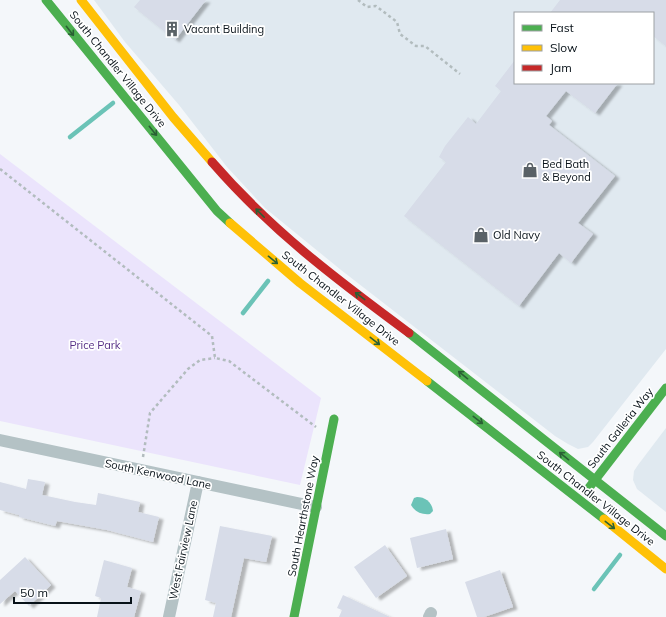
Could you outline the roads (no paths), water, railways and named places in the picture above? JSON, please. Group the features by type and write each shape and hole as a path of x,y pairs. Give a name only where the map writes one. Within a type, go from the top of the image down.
{"street":[{"name":"South Chandler Village Drive","path":"46,0 217,211 255,246 300,283 491,430 666,569"},
{"name":"South Chandler Village Drive","path":"81,0 199,148 236,190 274,227 316,262 666,536"},
{"name":"South Galleria Way","path":"579,501 666,388"},
{"name":"South Hearthstone Way","path":"294,617 334,419"},
{"name":"South Kenwood Lane","path":"0,440 316,507"},
{"name":"West Fairview Lane","path":"169,617 198,482"}],"waterway":[{"path":"70,137 113,103"},
{"path":"243,313 268,281"},
{"path":"594,589 620,555"}],"place":[{"name":"Vacant Building","path":"172,29"},
{"name":"Bed Bath & Beyond","path":"530,170"},
{"name":"Old Navy","path":"481,235"}],"park label":[{"name":"Price Park","path":"95,345"}]}
